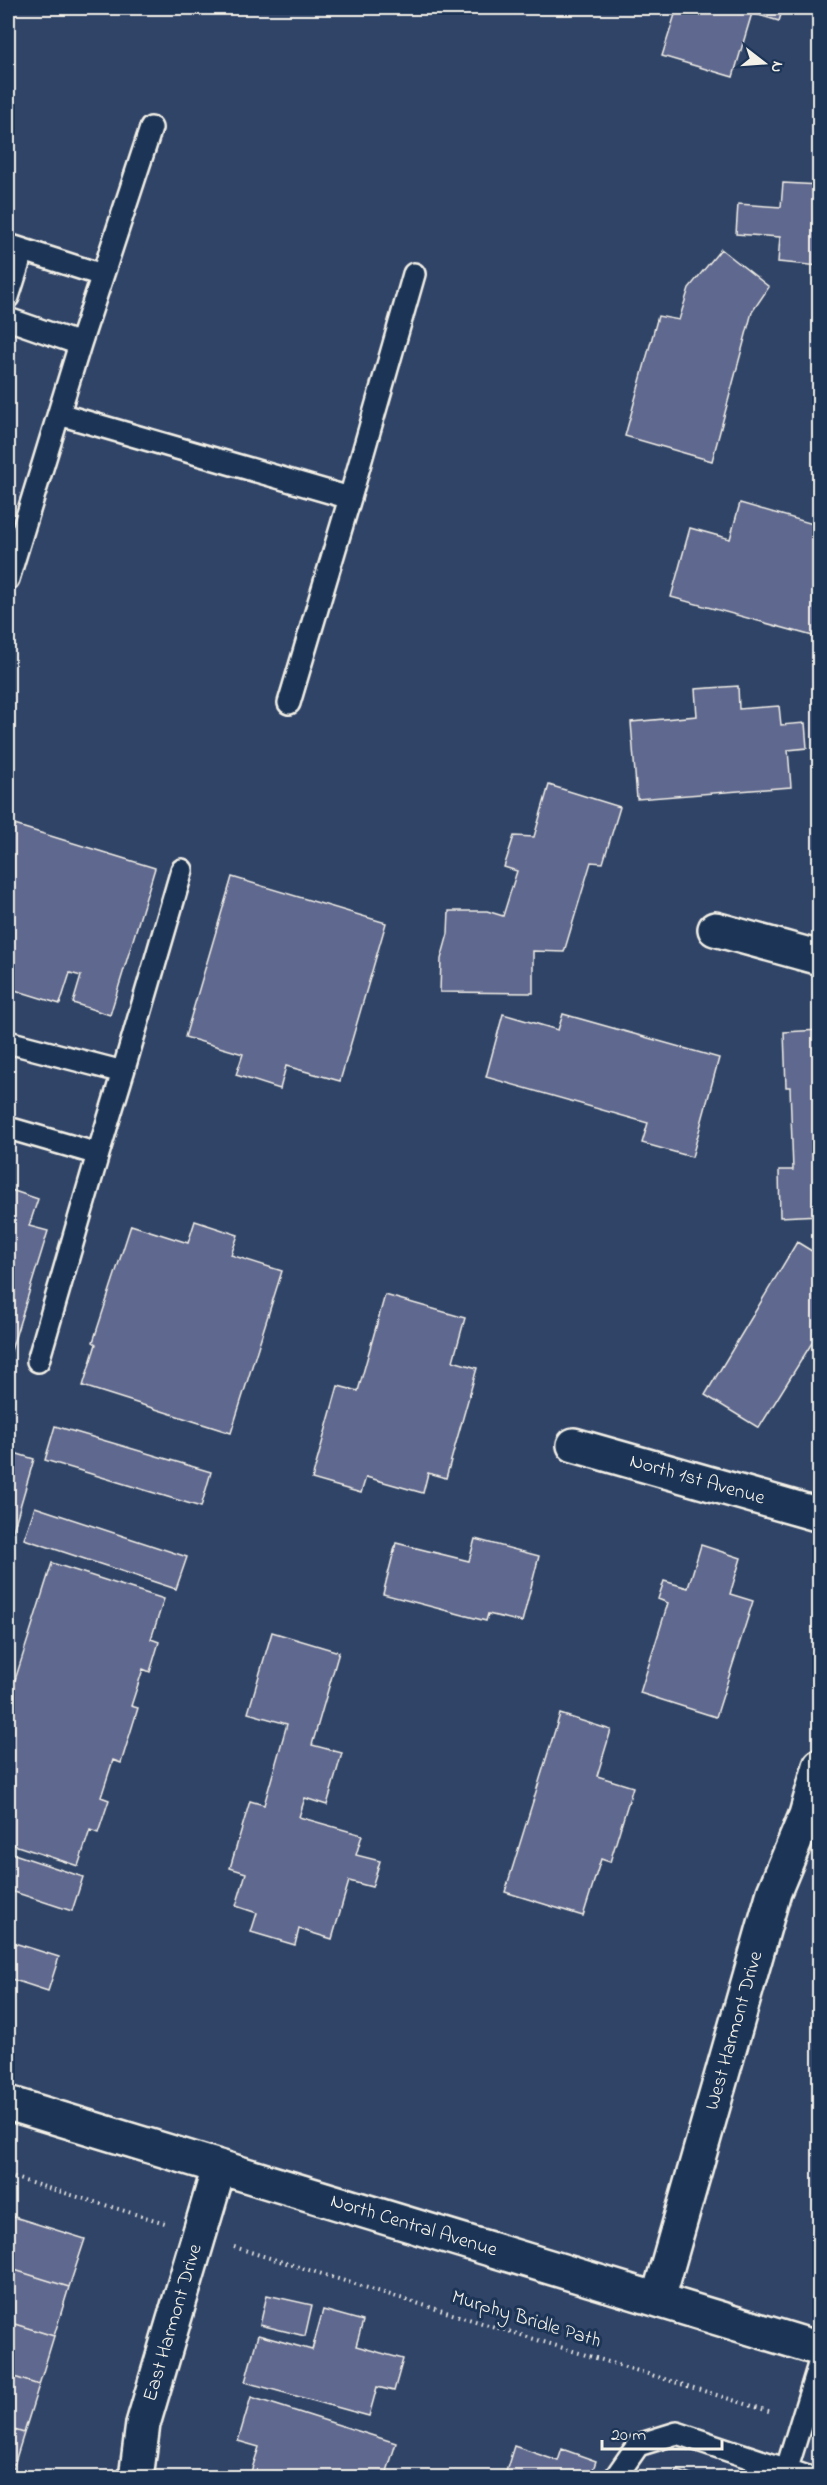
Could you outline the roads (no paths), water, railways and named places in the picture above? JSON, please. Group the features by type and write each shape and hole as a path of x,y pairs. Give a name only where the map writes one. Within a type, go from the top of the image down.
{"street":[{"path":"715,929 819,958"},
{"name":"North 1st Avenue","path":"574,1444 819,1515"},
{"name":"West Harmont Drive","path":"658,2299 770,1903 806,1815 819,1766"},
{"name":"North Central Avenue","path":"8,2103 819,2349"},
{"name":"East Harmont Drive","path":"136,2478 143,2424 219,2168"}],"lane":[{"path":"8,579 102,275 152,128"},
{"path":"8,297 15,247 102,275"},
{"path":"289,703 414,274"},
{"path":"8,319 80,344"},
{"path":"59,414 350,498"},
{"path":"38,1361 182,870"},
{"path":"8,1042 123,1072"},
{"path":"8,1128 98,1155"},
{"path":"787,2468 819,2361"},
{"path":"615,2478 638,2445 677,2433 787,2468 811,2478"}]}
